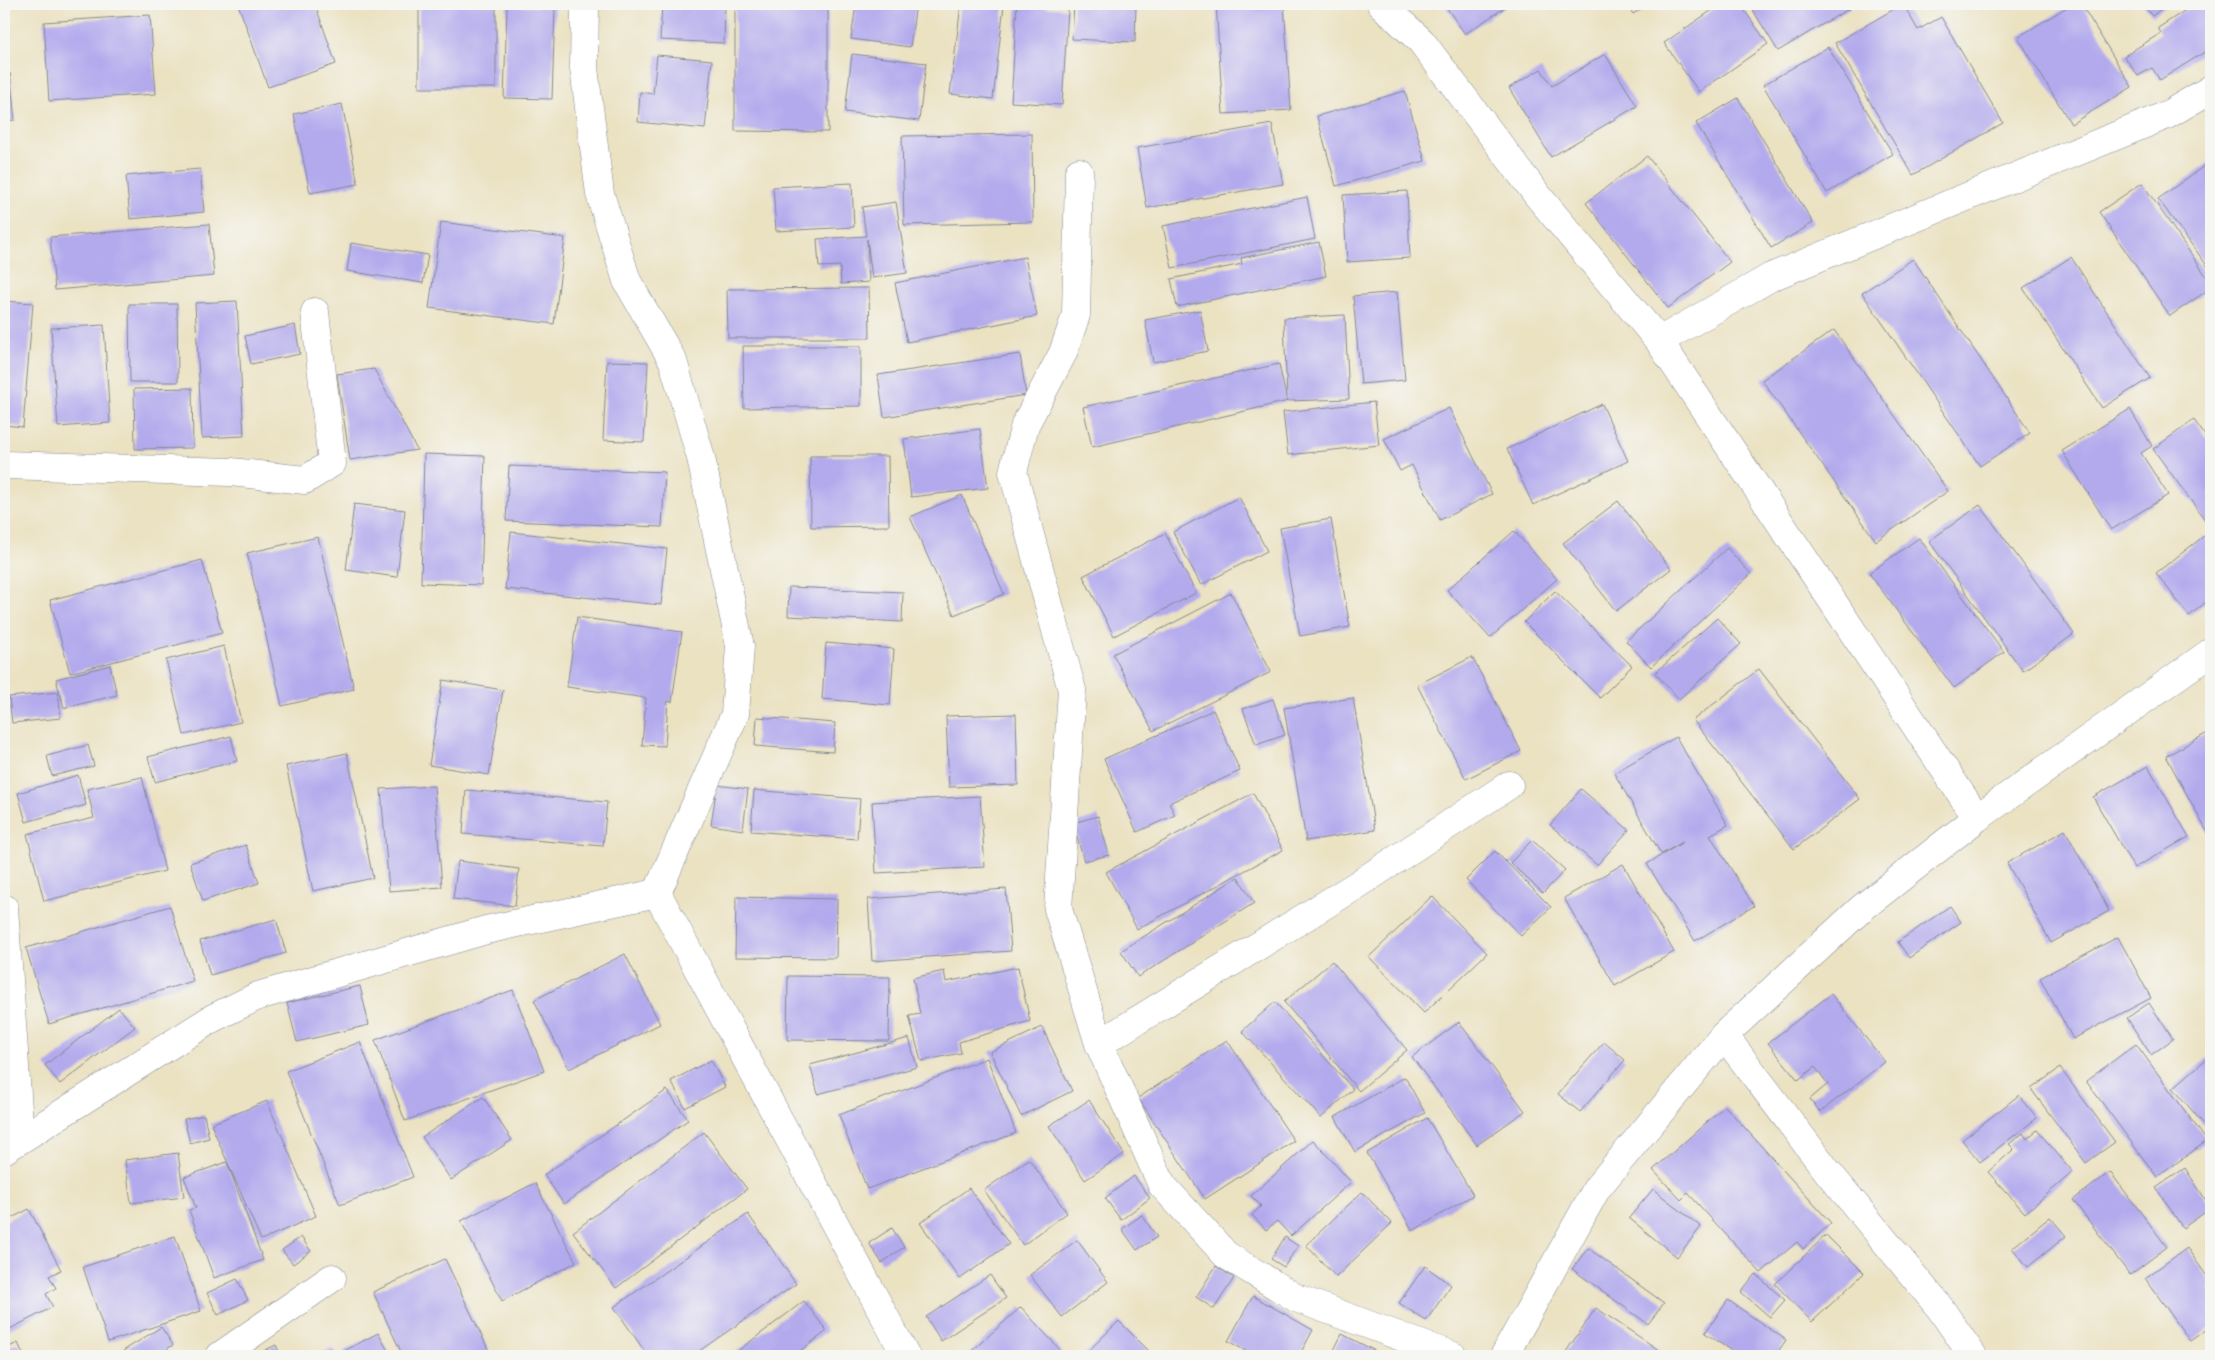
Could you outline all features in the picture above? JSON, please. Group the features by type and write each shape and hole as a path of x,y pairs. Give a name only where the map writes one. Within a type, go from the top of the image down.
{"street":[{"path":"585,4 584,68 600,194 627,280 673,361 701,458 740,646 735,714 657,893"},
{"path":"1381,4 1421,41 1538,196 1659,342 1977,818"},
{"path":"1659,342 1771,277 2167,115 2211,89"},
{"path":"1079,172 1076,315 1063,354 1025,425 1013,472 1072,690 1058,909 1099,1044 1162,1185 1226,1255 1296,1298 1453,1356"},
{"path":"4,465 231,472 305,480 332,462 315,312"},
{"path":"1504,1356 1597,1188 1724,1035 1862,908 1977,818 2211,652"},
{"path":"1099,1044 1357,884 1509,785"},
{"path":"12,1144 213,1018 258,996 486,930 657,893"},
{"path":"657,893 906,1356"},
{"path":"4,908 12,1144"},
{"path":"1724,1035 1828,1172 1940,1308 1974,1356"},
{"path":"220,1356 332,1278"}],"building":[{"path":"238,4 315,4 336,64 268,87"},
{"path":"419,4 496,4 496,88 419,88"},
{"path":"662,4 725,4 724,43 660,40"},
{"path":"735,4 828,4 828,132 735,131"},
{"path":"856,4 916,4 910,47 851,39"},
{"path":"961,4 1004,5 993,99 950,94"},
{"path":"1074,4 1136,4 1135,42 1072,39"},
{"path":"1216,4 1284,4 1291,110 1223,114"},
{"path":"1444,4 1510,4 1465,34"},
{"path":"1627,4 1649,4 1633,14"},
{"path":"1721,4 1740,4 1768,44 1699,92 1664,43"},
{"path":"1749,4 1848,4 1850,8 1778,51"},
{"path":"1903,4 1918,30 1941,17 2003,123 1913,175 1835,43"},
{"path":"2072,4 2081,4 2132,87 2071,124 2018,37"},
{"path":"2143,4 2168,4 2152,16"},
{"path":"2195,4 2211,4 2211,48 2160,80 2152,68 2138,76 2124,56 2161,33 2158,28"},
{"path":"1017,5 1068,9 1062,105 1011,102"},
{"path":"507,6 555,7 552,99 504,98"},
{"path":"150,15 156,94 49,101 44,22"},
{"path":"1828,47 1893,154 1827,193 1763,85"},
{"path":"852,54 926,63 919,121 845,112"},
{"path":"1605,54 1637,106 1551,157 1509,88 1541,69 1552,86"},
{"path":"657,55 712,60 705,129 638,122 640,92 653,94"},
{"path":"10,73 15,120 4,121 4,74"},
{"path":"1405,91 1425,161 1336,186 1317,116"},
{"path":"1738,98 1813,223 1771,248 1696,123"},
{"path":"342,104 358,184 310,193 294,114"},
{"path":"1272,124 1283,184 1147,208 1137,148"},
{"path":"1032,134 1033,222 904,225 902,136"},
{"path":"4,154 8,189 4,189"},
{"path":"1647,156 1730,262 1668,308 1586,203"},
{"path":"2211,161 2211,271 2158,199"},
{"path":"200,169 204,212 130,219 126,176"},
{"path":"852,183 854,227 776,231 773,187"},
{"path":"2142,183 2211,283 2211,288 2170,316 2099,212"},
{"path":"1407,191 1410,258 1347,262 1343,195"},
{"path":"1307,197 1315,239 1172,268 1163,226"},
{"path":"896,202 907,273 872,278 867,239 869,282 841,284 840,266 819,267 817,239 866,236 862,207"},
{"path":"441,222 565,238 554,324 429,308"},
{"path":"209,224 214,276 55,290 50,237"},
{"path":"1319,242 1326,276 1177,307 1171,279 1242,264 1241,258"},
{"path":"351,243 428,255 423,283 347,271"},
{"path":"1025,257 1037,316 907,342 895,283"},
{"path":"2071,257 2150,378 2102,408 2023,288"},
{"path":"1913,259 2030,433 1980,466 1862,293"},
{"path":"869,288 870,338 728,338 727,289"},
{"path":"1397,292 1405,380 1361,384 1353,296"},
{"path":"4,301 33,303 23,427 4,425"},
{"path":"237,301 244,436 202,438 195,303"},
{"path":"129,304 177,304 178,382 130,382"},
{"path":"1200,310 1208,351 1153,362 1145,320"},
{"path":"1345,315 1349,399 1288,401 1092,447 1083,407 1279,364 1287,401 1284,318"},
{"path":"104,325 110,423 58,427 51,328"},
{"path":"295,325 300,354 251,364 245,336"},
{"path":"1834,330 1948,491 1876,541 1762,380"},
{"path":"743,346 861,346 861,406 744,408"},
{"path":"1020,354 1026,395 884,417 878,375"},
{"path":"607,361 648,362 644,442 603,440"},
{"path":"374,369 417,450 350,460 337,374"},
{"path":"192,388 193,448 135,449 134,389"},
{"path":"1374,402 1379,445 1288,455 1283,412"},
{"path":"1602,404 1628,461 1533,505 1507,449"},
{"path":"1449,408 1492,494 1440,520 1412,465 1400,471 1384,439"},
{"path":"2130,409 2152,446 2141,453 2168,495 2111,530 2062,451"},
{"path":"2194,420 2211,444 2211,528 2153,449"},
{"path":"980,429 988,488 911,497 904,439"},
{"path":"424,454 485,456 481,585 421,583"},
{"path":"810,456 888,456 889,526 811,527"},
{"path":"509,466 665,472 662,527 506,521"},
{"path":"962,495 1004,594 954,615 910,517"},
{"path":"1239,497 1267,551 1201,585 1173,532"},
{"path":"1618,501 1671,569 1616,611 1563,543"},
{"path":"354,504 405,510 397,577 346,570"},
{"path":"1980,505 2074,634 2023,671 1929,541"},
{"path":"1331,519 1350,627 1300,636 1280,528"},
{"path":"1514,531 1557,579 1490,638 1447,590"},
{"path":"511,532 667,549 661,605 505,589"},
{"path":"1165,533 1196,593 1114,636 1083,576"},
{"path":"2204,536 2211,545 2211,598 2189,616 2156,573"},
{"path":"318,537 354,689 282,706 247,553"},
{"path":"1919,538 2004,652 1954,688 1869,573"},
{"path":"1727,548 1751,574 1651,667 1626,641"},
{"path":"202,560 222,633 70,673 50,600"},
{"path":"789,587 903,592 902,622 788,616"},
{"path":"1555,591 1632,666 1600,698 1524,622"},
{"path":"1231,593 1271,672 1153,731 1113,654"},
{"path":"577,617 682,632 672,702 668,701 665,746 642,745 646,698 567,687"},
{"path":"1717,618 1741,644 1679,699 1655,673"},
{"path":"826,643 894,649 890,705 822,699"},
{"path":"224,646 241,722 184,735 166,660"},
{"path":"1472,657 1521,751 1466,779 1417,685"},
{"path":"110,665 117,695 64,708 56,679"},
{"path":"1759,669 1860,799 1794,849 1693,720"},
{"path":"443,680 503,690 489,775 429,765"},
{"path":"58,692 61,718 12,723 9,697"},
{"path":"1353,698 1375,830 1306,841 1284,708"},
{"path":"1273,699 1285,735 1256,745 1243,709"},
{"path":"1213,710 1240,771 1169,803 1175,815 1137,832 1104,759"},
{"path":"1016,714 1018,785 949,787 946,716"},
{"path":"757,717 835,723 833,752 755,746"},
{"path":"2211,731 2211,839 2166,756"},
{"path":"231,736 237,761 155,782 148,757"},
{"path":"1676,737 1728,825 1710,835 1754,906 1695,941 1647,864 1683,842 1661,854 1614,773"},
{"path":"88,745 94,766 52,776 47,756"},
{"path":"347,753 373,878 313,891 286,766"},
{"path":"2148,766 2189,837 2134,868 2093,797"},
{"path":"78,775 86,805 26,822 18,793"},
{"path":"142,777 165,871 44,901 27,834 94,818 87,789"},
{"path":"717,785 748,789 743,830 711,825"},
{"path":"434,786 442,887 389,891 381,789"},
{"path":"1581,789 1629,830 1597,865 1550,825"},
{"path":"466,790 607,802 603,846 463,834"},
{"path":"754,790 860,799 857,839 751,831"},
{"path":"1253,793 1283,850 1137,929 1106,872"},
{"path":"980,796 985,867 876,873 872,802"},
{"path":"1098,816 1109,855 1084,861 1073,823"},
{"path":"2065,830 2109,911 2051,943 2007,863"},
{"path":"1532,840 1565,870 1543,893 1510,863"},
{"path":"246,845 259,883 203,901 190,863"},
{"path":"1495,851 1551,907 1521,936 1466,880"},
{"path":"458,861 519,869 515,906 453,899"},
{"path":"1623,864 1674,952 1615,986 1564,898"},
{"path":"1238,877 1254,903 1138,977 1121,951"},
{"path":"1006,889 1011,951 872,961 868,899"},
{"path":"1432,896 1487,953 1424,1013 1369,957"},
{"path":"736,897 837,899 836,958 735,957"},
{"path":"170,906 193,981 49,1024 26,948"},
{"path":"1950,906 1961,922 1909,958 1898,942"},
{"path":"276,919 286,953 210,975 200,941"},
{"path":"2118,937 2151,998 2073,1039 2040,978"},
{"path":"625,954 660,1024 569,1069 534,1000"},
{"path":"1332,961 1407,1050 1359,1091 1284,1002"},
{"path":"1018,967 1030,1021 959,1042 961,1053 921,1061 909,1016 920,1014 913,978 944,971 946,982"},
{"path":"788,976 890,977 889,1041 787,1040"},
{"path":"360,986 369,1025 297,1042 287,1003"},
{"path":"513,990 544,1071 405,1121 375,1040"},
{"path":"1831,994 1885,1062 1820,1112 1810,1099 1828,1084 1815,1067 1798,1080 1768,1043"},
{"path":"1275,1002 1353,1089 1321,1118 1242,1031"},
{"path":"2149,1003 2173,1039 2151,1055 2127,1018"},
{"path":"119,1008 135,1027 60,1084 45,1065"},
{"path":"1459,1022 1525,1111 1477,1145 1412,1057"},
{"path":"1042,1027 1072,1091 1021,1116 990,1052"},
{"path":"909,1038 917,1067 818,1094 810,1065"},
{"path":"1227,1040 1294,1141 1205,1199 1138,1098"},
{"path":"360,1042 413,1177 340,1205 286,1071"},
{"path":"1604,1042 1625,1060 1580,1112 1558,1094"},
{"path":"2136,1044 2207,1141 2157,1177 2086,1081"},
{"path":"2211,1055 2211,1133 2173,1088"},
{"path":"987,1058 1016,1133 867,1189 839,1115"},
{"path":"711,1060 725,1087 685,1108 671,1081"},
{"path":"2060,1068 2115,1142 2086,1163 2031,1089"},
{"path":"1405,1077 1425,1113 1355,1152 1335,1117"},
{"path":"667,1090 688,1120 564,1204 544,1175"},
{"path":"2019,1095 2037,1118 1980,1162 1962,1140"},
{"path":"483,1097 512,1140 451,1180 422,1137"},
{"path":"1089,1100 1124,1154 1085,1180 1049,1126"},
{"path":"267,1101 316,1216 261,1240 211,1124"},
{"path":"1725,1106 1831,1223 1803,1249 1797,1242 1761,1273 1688,1193 1681,1200 1653,1170"},
{"path":"204,1115 209,1138 190,1143 184,1119"},
{"path":"1427,1118 1473,1195 1413,1231 1367,1153"},
{"path":"2037,1130 2073,1172 2025,1213 1988,1172 2014,1149 2009,1144 2023,1133 2027,1139"},
{"path":"704,1132 747,1189 616,1288 573,1232"},
{"path":"1313,1140 1351,1182 1291,1236 1277,1221 1266,1230 1252,1215 1261,1206 1251,1196"},
{"path":"178,1153 184,1197 131,1203 125,1160"},
{"path":"1029,1159 1067,1213 1023,1245 984,1190"},
{"path":"227,1162 263,1260 214,1278 189,1210 196,1208 184,1177"},
{"path":"2185,1168 2211,1208 2183,1228 2156,1188"},
{"path":"2110,1172 2167,1247 2130,1275 2073,1200"},
{"path":"1134,1176 1150,1198 1121,1220 1105,1198"},
{"path":"535,1183 576,1262 502,1301 461,1221"},
{"path":"969,1188 1009,1244 960,1279 920,1223"},
{"path":"1653,1189 1701,1227 1677,1257 1629,1218"},
{"path":"1362,1192 1392,1223 1336,1277 1306,1245"},
{"path":"29,1209 61,1270 49,1276 56,1288 46,1294 53,1307 4,1332 4,1222"},
{"path":"748,1214 796,1284 692,1356 648,1356 614,1307"},
{"path":"1142,1215 1157,1237 1137,1250 1122,1229"},
{"path":"2050,1217 2066,1236 2028,1267 2012,1248"},
{"path":"892,1228 904,1247 882,1263 869,1243"},
{"path":"1826,1235 1864,1273 1812,1322 1775,1284"},
{"path":"175,1236 201,1311 108,1342 83,1267"},
{"path":"301,1237 311,1251 293,1264 282,1250"},
{"path":"1285,1237 1298,1246 1284,1267 1271,1259"},
{"path":"1077,1240 1108,1282 1062,1317 1030,1275"},
{"path":"1588,1248 1664,1303 1648,1324 1572,1269"},
{"path":"2187,1248 2211,1282 2211,1326 2190,1341 2145,1278"},
{"path":"445,1259 489,1351 478,1356 403,1356 373,1292"},
{"path":"1216,1266 1234,1278 1214,1309 1196,1297"},
{"path":"1425,1266 1451,1285 1426,1321 1399,1303"},
{"path":"1755,1274 1785,1300 1770,1317 1741,1292"},
{"path":"990,1275 1006,1298 941,1341 926,1317"},
{"path":"237,1279 248,1300 218,1315 207,1293"},
{"path":"1253,1296 1313,1330 1299,1356 1255,1356 1228,1341"},
{"path":"1728,1300 1786,1340 1775,1356 1739,1356 1705,1333"},
{"path":"804,1301 827,1331 793,1356 731,1356"},
{"path":"1021,1307 1062,1352 1057,1356 966,1356"},
{"path":"1596,1308 1668,1356 1563,1356"},
{"path":"1119,1321 1154,1356 1083,1356"},
{"path":"161,1327 173,1345 156,1356 126,1356 123,1351"},
{"path":"378,1333 391,1356 346,1356 344,1351"},
{"path":"1342,1334 1385,1356 1331,1356"},
{"path":"18,1343 24,1356 4,1356 4,1349"},
{"path":"276,1345 281,1356 253,1356"},
{"path":"332,1348 336,1356 316,1356"}]}
